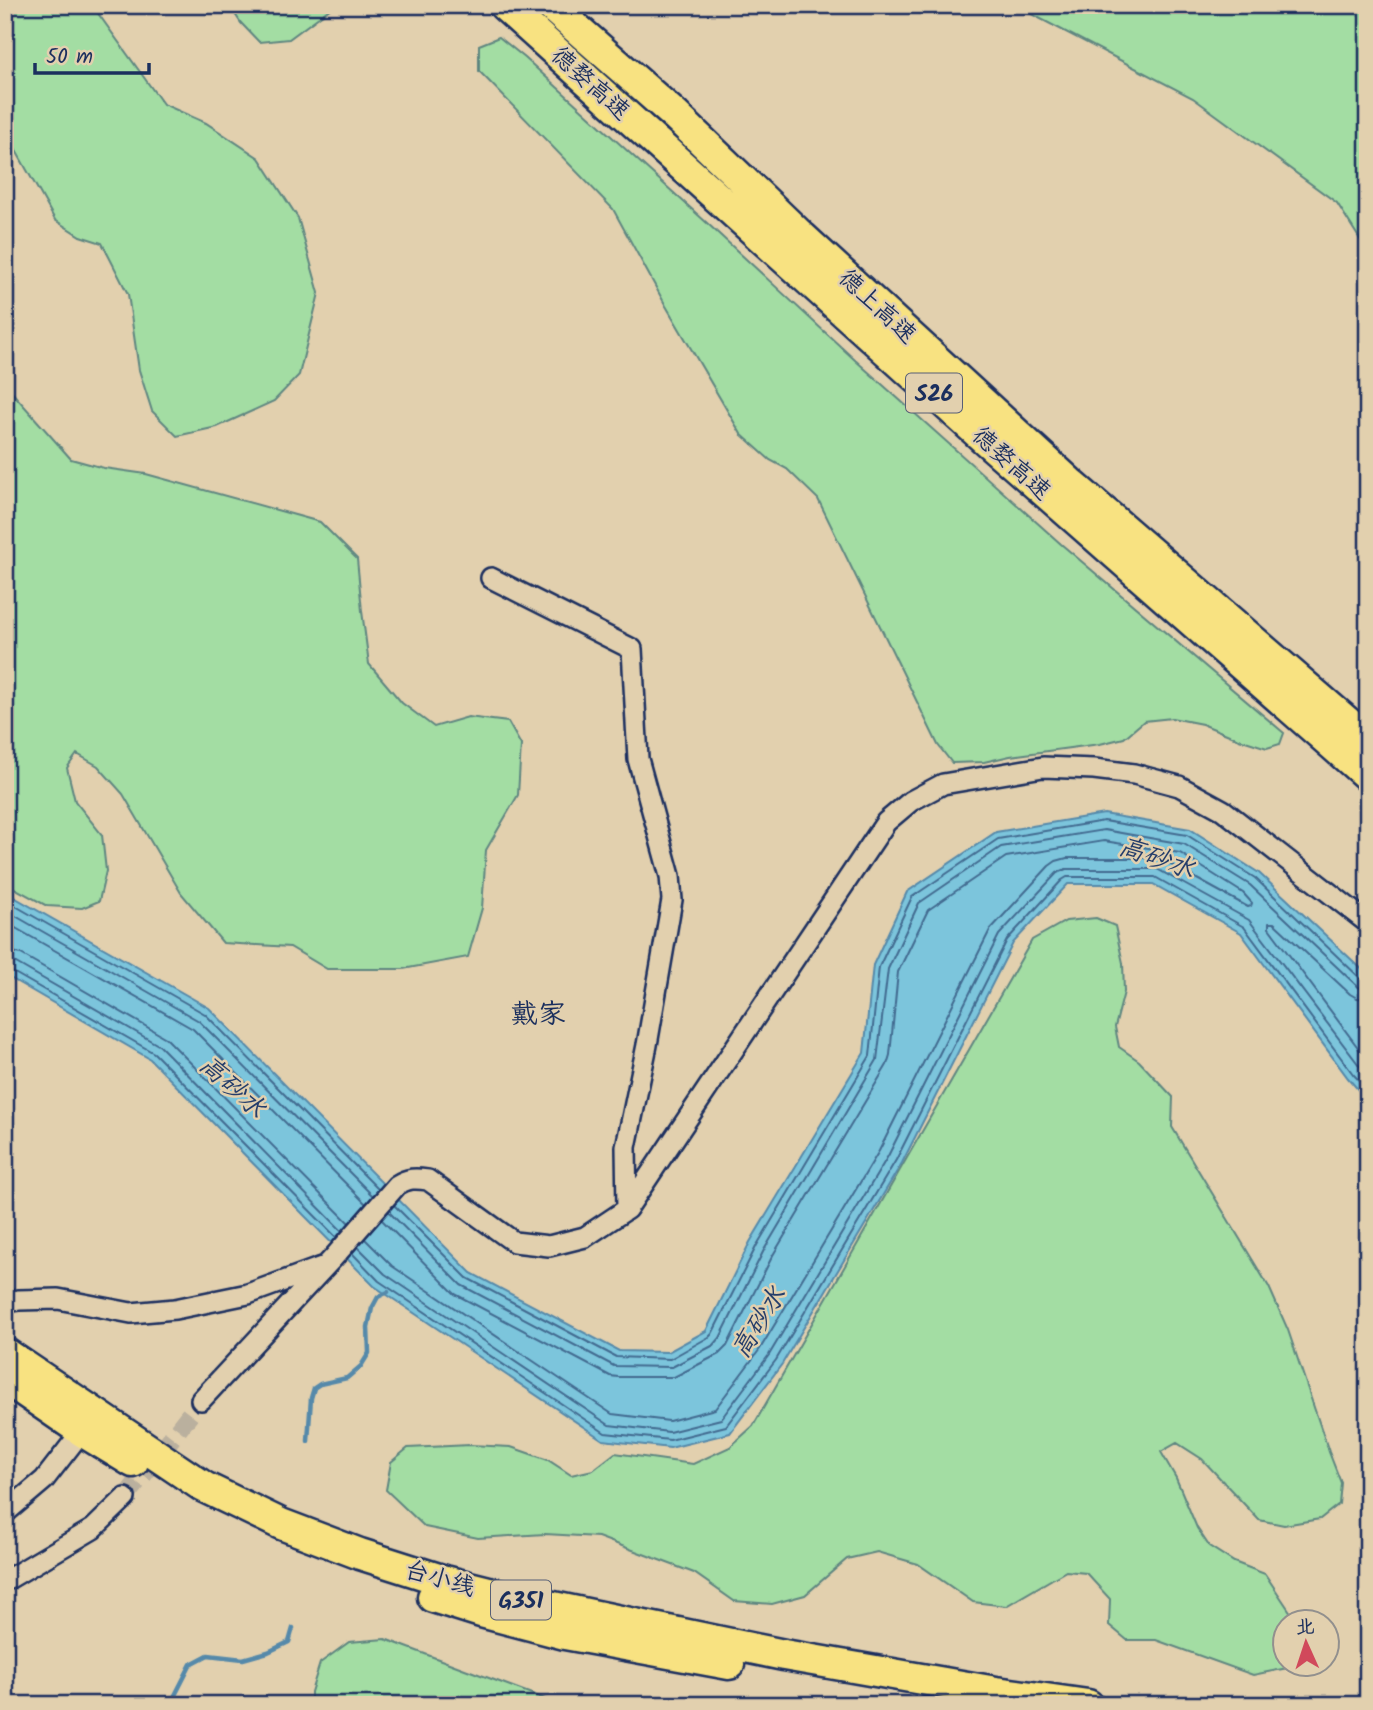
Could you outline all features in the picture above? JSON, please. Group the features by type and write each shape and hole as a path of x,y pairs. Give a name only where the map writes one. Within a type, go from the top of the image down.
{"highway":[{"name":"德婺高速","path":"504,5 987,440 1368,776"},
{"name":"德上高速","path":"550,5 676,116 802,237 1069,482 1368,740"},
{"name":"台小线","path":"5,1353 88,1423 173,1485 352,1570 481,1612 565,1634 985,1705"},
{"name":"台小线","path":"5,1378 204,1486 281,1524 360,1554 445,1581 529,1602 784,1655 996,1692 1088,1705"}],"street":[{"path":"491,578 632,649 638,759 670,876 673,900 626,1147 627,1209"},
{"path":"201,1400 397,1185 407,1179 428,1180 514,1242 549,1246 585,1237 627,1209 886,822 911,801 943,784 1043,767 1134,774 1180,786 1223,810 1368,923"},
{"path":"5,1302 58,1299 131,1313 175,1309 248,1294 330,1261"},
{"path":"5,1513 44,1480 88,1423"},
{"path":"5,1581 93,1529 125,1498"}],"green space":[{"path":"5,5 92,5 163,104 206,123 259,158 298,218 319,293 299,375 274,401 217,427 177,436 152,411 139,370 128,294 102,243 80,236 55,220 5,131"},
{"path":"229,5 335,5 289,39 259,42"},
{"path":"1014,5 1368,5 1368,252 1337,203 1193,98"},
{"path":"499,37 1061,544 1284,733 1280,744 1267,748 1202,724 1172,718 1144,721 1124,738 1100,744 984,762 952,763 938,745 818,499 787,469 770,460 741,434 613,209 479,71 479,45"},
{"path":"5,381 9,389 71,459 104,468 146,474 320,522 357,559 369,664 402,703 434,727 468,717 508,722 521,745 518,795 486,850 482,908 468,957 403,969 327,969 290,947 223,943 181,893 123,794 98,766 77,754 67,768 75,801 102,835 106,871 99,901 82,908 47,906 5,883"},
{"path":"1096,918 1115,926 1123,963 1124,992 1115,1027 1119,1047 1139,1061 1173,1097 1172,1127 1269,1287 1288,1330 1341,1483 1339,1504 1320,1519 1284,1525 1259,1520 1202,1459 1177,1443 1161,1452 1176,1478 1197,1528 1209,1546 1234,1562 1265,1574 1288,1608 1272,1608 1272,1671 1253,1675 1156,1640 1127,1640 1109,1625 1110,1599 1086,1573 1066,1571 1006,1606 973,1602 918,1564 877,1552 847,1559 805,1595 772,1604 734,1601 694,1573 598,1537 545,1534 478,1538 425,1527 386,1490 391,1462 408,1448 470,1445 511,1447 548,1460 571,1475 593,1470 615,1453 693,1464 730,1447 753,1426 1032,940 1066,921"},
{"path":"385,1639 561,1705 311,1705 311,1692 320,1663 349,1642"}],"water":[{"name":"高砂水","path":"1104,814 1190,829 1259,873 1368,975 1368,1101 1241,933 1153,884 1068,884 1013,943 902,1163 782,1364 730,1433 670,1448 603,1440 374,1286 150,1059 5,975 5,892 209,1008 471,1273 619,1351 668,1352 706,1331 750,1242 864,1053 873,965 907,892 996,832"}],"waterway":[{"path":"308,1441 314,1388 347,1378 361,1366 369,1353 368,1327 372,1308 378,1297 388,1292"},
{"path":"170,1705 191,1664 208,1655 243,1659 268,1652 289,1642 293,1628"}],"tunnel":[{"path":"125,1498 201,1400"}],"district":[{"name":"戴家","path":"538,1013"}]}
